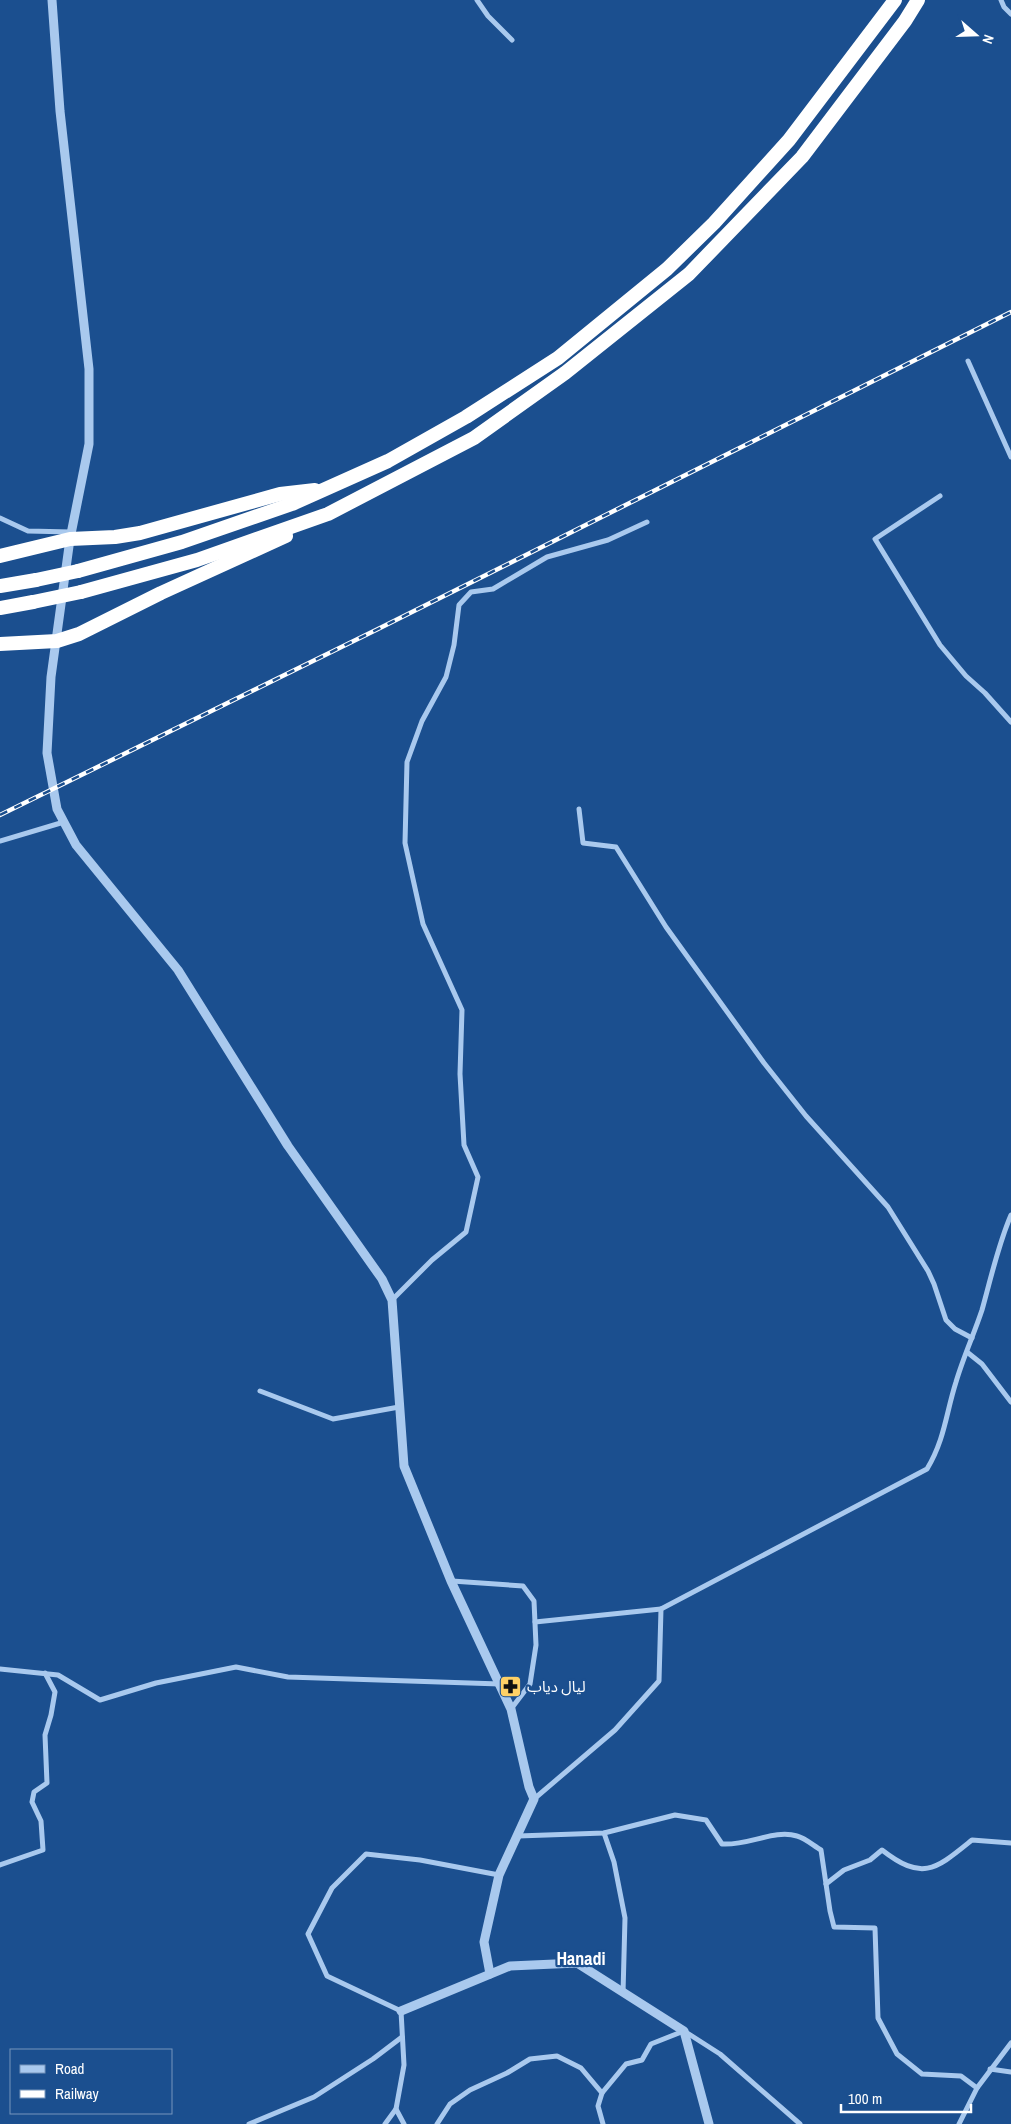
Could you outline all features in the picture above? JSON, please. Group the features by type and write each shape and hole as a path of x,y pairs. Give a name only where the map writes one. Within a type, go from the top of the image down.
{"highway":[{"path":"0,586 78,571 182,542 292,504 388,461 466,417 558,358 667,269 714,223 789,140 895,0"},
{"path":"0,644 57,641 79,634 161,593 273,543 474,438 565,373 689,274 802,157 905,21 918,0"},
{"path":"0,556 70,535 134,534 285,493 301,490 323,490"},
{"path":"0,608 81,592 197,560 328,514"}],"street":[{"path":"52,0 60,111 89,369 89,444 70,535 51,677 47,753 57,809 76,845 178,970 288,1146 382,1279 392,1300 404,1466 451,1581 511,1709 529,1787 534,1799"},
{"path":"477,0 488,16 512,40"},
{"path":"1001,0 1004,7 1011,14"},
{"path":"968,361 1011,456"},
{"path":"940,496 875,539 940,645 966,676 985,693 1011,722"},
{"path":"0,518 28,531 70,535"},
{"path":"392,1300 432,1260 466,1232 478,1177 464,1145 460,1074 462,1010 423,924 405,843 407,762 422,721 446,677 454,645 459,606 470,592 493,589 547,557 608,540 647,522"},
{"path":"579,809 584,843 616,847 666,927 764,1063 812,1122 888,1207 928,1271 946,1320 955,1329 972,1338"},
{"path":"0,842 64,822"},
{"path":"535,1622 661,1609 927,1469 943,1435 956,1381 972,1338 999,1252 1001,1239 1011,1215"},
{"path":"967,1352 982,1364 1011,1402"},
{"path":"260,1391 333,1418 400,1407"},
{"path":"451,1581 523,1586 534,1601 536,1645 530,1684 511,1709"},
{"path":"490,1974 484,1942 499,1875 534,1799 614,1730 659,1681 661,1609"},
{"path":"0,1669 58,1675 100,1700 156,1683 236,1667 288,1677 500,1684"},
{"path":"0,1865 43,1850 41,1821 32,1802 34,1792 47,1783 44,1735 52,1715 55,1692 45,1673"},
{"path":"518,1836 604,1833 675,1815 706,1820 722,1844 737,1845 780,1834 798,1836 822,1850 834,1927 875,1928 878,2018 898,2054 922,2074 960,2076 977,2088"},
{"path":"604,1833 614,1862 626,1918 623,1994"},
{"path":"826,1884 844,1870 870,1860 882,1850 897,1862 920,1870 930,1869 951,1857 972,1840 1011,1843"},
{"path":"499,1875 420,1860 366,1854 332,1888 308,1934 327,1976 401,2011 510,1966 576,1963 720,2054 800,2124"},
{"path":"385,2124 396,2109 404,2065 401,2011"},
{"path":"603,2124 598,2106 602,2093 626,2064 642,2060 651,2044 684,2031"},
{"path":"684,2031 709,2124"},
{"path":"249,2124 314,2097 373,2059 402,2037"},
{"path":"959,2124 977,2088 1011,2043"},
{"path":"437,2124 450,2104 470,2090 507,2074 530,2059 557,2056 580,2068 602,2093"},
{"path":"990,2069 1011,2072"},
{"path":"396,2109 404,2124"}],"railway":[{"path":"0,815 378,629 1011,312"}],"place":[{"name":"ليال دياب","path":"511,1686"}],"district":[{"name":"Hanadi","path":"581,1958"}]}
